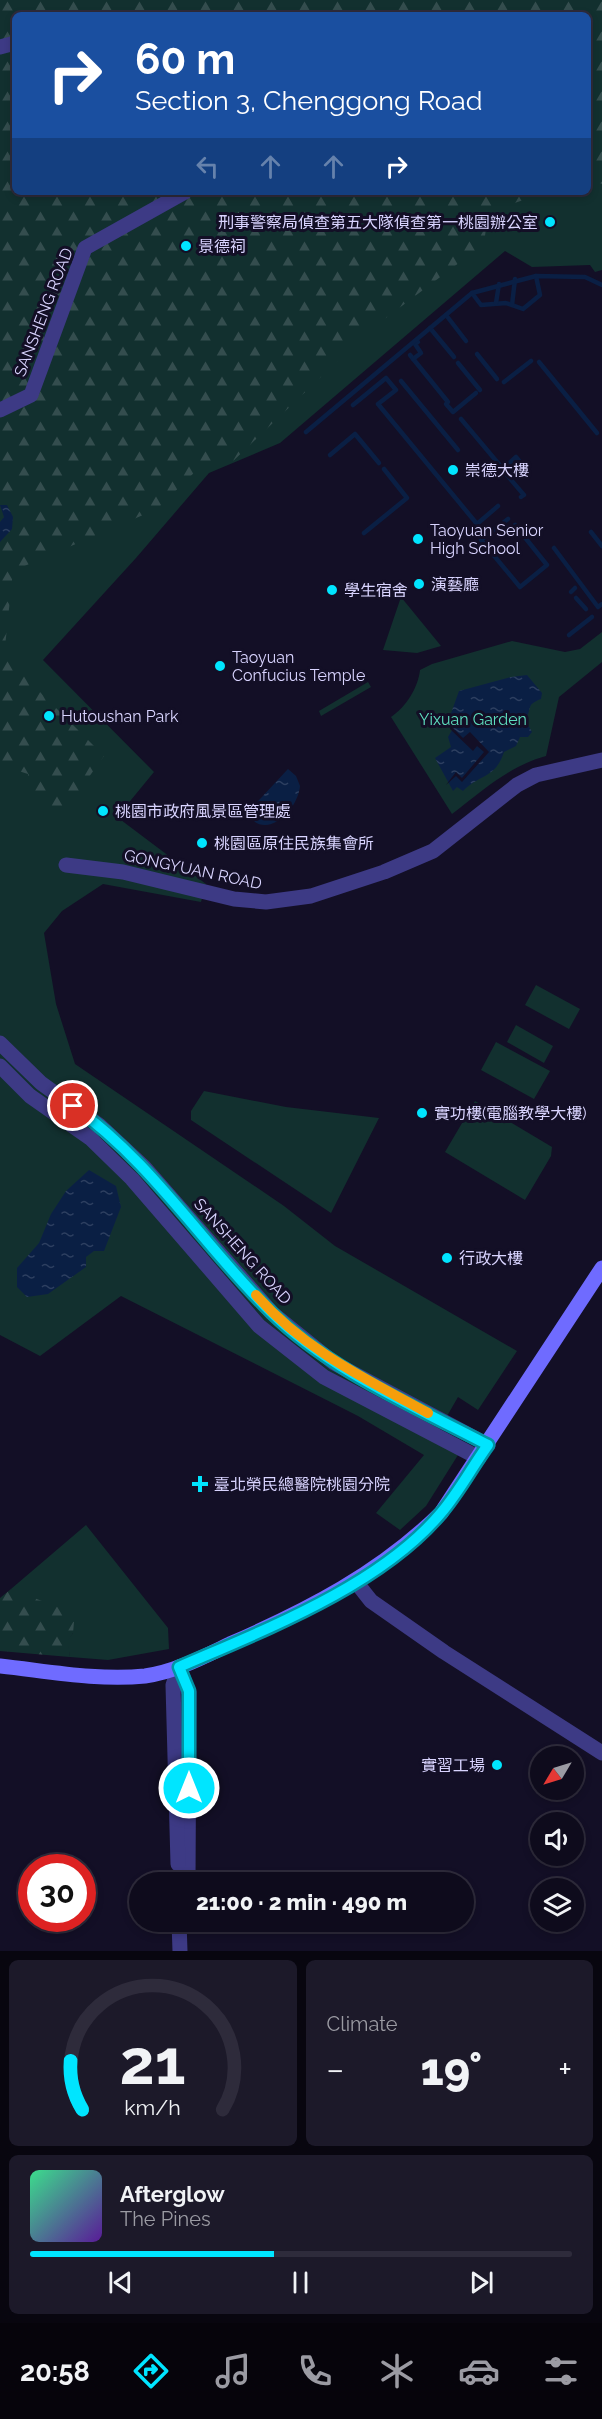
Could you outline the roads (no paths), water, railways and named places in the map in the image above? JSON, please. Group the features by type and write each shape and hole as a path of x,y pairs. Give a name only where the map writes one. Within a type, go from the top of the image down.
{"street":[{"name":"SANSHENG ROAD","path":"0,410 31,395 85,248 180,195"},
{"name":"GONGYUAN ROAD","path":"66,865 123,872 234,899 266,902 311,896 384,872 433,851 517,785 536,775 602,760"},
{"name":"SANSHENG ROAD","path":"0,1042 40,1083 99,1125 144,1167 272,1313 334,1363 483,1451"},
{"path":"0,1066 30,1096 90,1138 132,1179 259,1326 324,1377 483,1451"},
{"path":"0,1666 134,1676 155,1674 179,1667 285,1621 356,1582 415,1539 441,1513 602,1268"},
{"path":"356,1582 371,1601 444,1652 602,1753"},
{"path":"178,1872 173,1685 179,1667"},
{"path":"179,1667 189,1693 188,1872"},
{"path":"179,1932 180,1951"},
{"path":"188,1932 189,1951"}],"water":[{"path":"0,505 7,505 13,517 12,529 0,542 0,522 4,517"},
{"path":"527,675 542,693 541,699 531,705 525,720 532,732 528,737 520,737 516,746 504,752 492,771 463,791 457,787 453,791 435,758 451,747 448,737 455,725 450,716 459,691"},
{"path":"288,769 296,776 300,786 293,805 280,820 271,824 263,825 254,821 247,813"},
{"path":"89,1170 116,1186 121,1207 104,1251 94,1251 86,1257 86,1267 48,1294 27,1297 17,1287 17,1268 39,1243 51,1214 66,1191"}],"waterway":[{"path":"472,293 481,305 506,303 523,309 540,295 536,276"},
{"path":"306,432 472,293 536,276 585,277 602,285"},
{"path":"512,305 515,279"},
{"path":"496,303 499,284"},
{"path":"446,315 466,341"},
{"path":"430,328 454,357"},
{"path":"413,359 421,353 415,344 418,342"},
{"path":"477,354 497,379"},
{"path":"410,355 448,402 446,404 453,412 476,393"},
{"path":"504,382 531,361"},
{"path":"539,362 597,433"},
{"path":"458,363 480,390"},
{"path":"353,405 386,378 396,390 378,404 477,524 498,506"},
{"path":"401,381 458,450"},
{"path":"461,419 503,469 516,457 520,462 506,474 524,495 521,497"},
{"path":"330,455 355,434 379,463"},
{"path":"364,533 407,498 384,469"},
{"path":"508,519 481,540 520,587 547,565 515,525"},
{"path":"591,532 602,546"},
{"path":"554,548 598,607 602,604"},
{"path":"571,592 575,588"},
{"path":"576,598 586,609"},
{"path":"569,635 592,617"}],"place":[{"name":"刑事警察局偵查第五大隊偵查第一桃園辦公室","path":"550,222"},
{"name":"景德祠","path":"186,246"},
{"name":"崇德大樓","path":"453,470"},
{"name":"Taoyuan Senior High School","path":"418,539"},
{"name":"演藝廳","path":"419,584"},
{"name":"學生宿舍","path":"332,590"},
{"name":"Taoyuan Confucius Temple","path":"220,666"},
{"name":"Hutoushan Park","path":"49,716"},
{"name":"桃園市政府風景區管理處","path":"103,811"},
{"name":"桃園區原住民族集會所","path":"202,843"},
{"name":"實功樓(電腦教學大樓)","path":"422,1113"},
{"name":"行政大樓","path":"447,1258"},
{"name":"臺北榮民總醫院桃園分院","path":"200,1484"},
{"name":"實習工場","path":"497,1765"}],"park label":[{"name":"Yixuan Garden","path":"473,719"}]}
